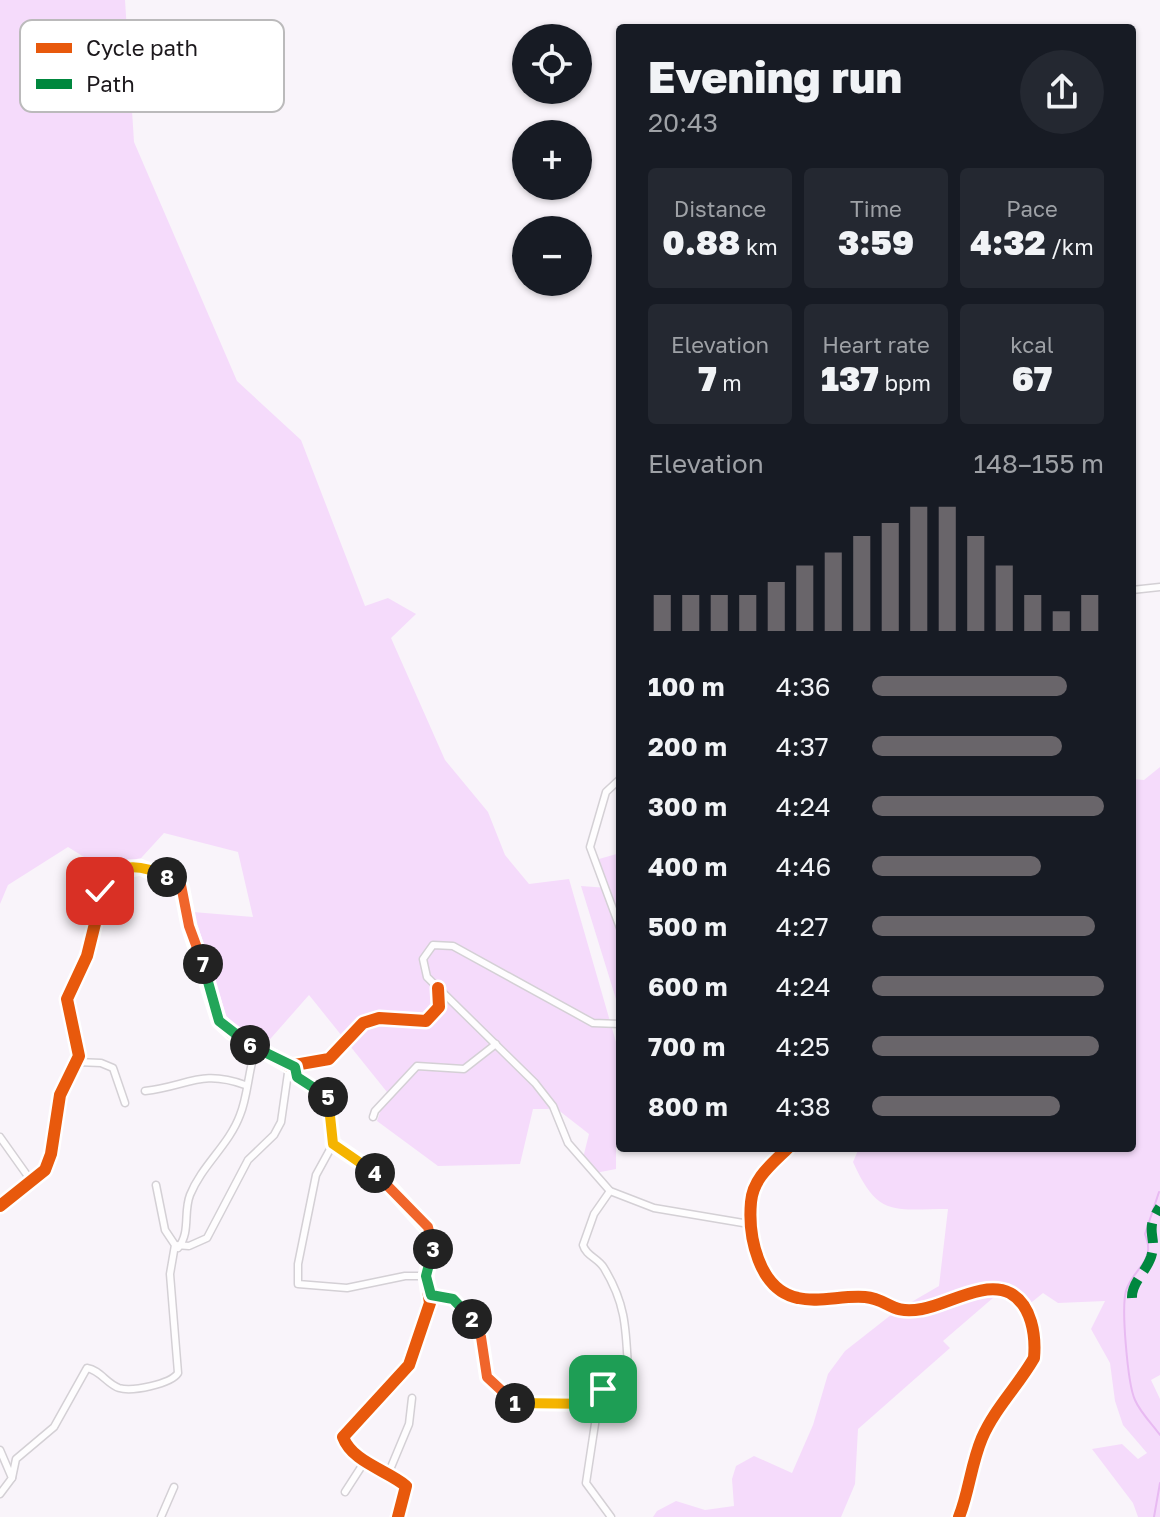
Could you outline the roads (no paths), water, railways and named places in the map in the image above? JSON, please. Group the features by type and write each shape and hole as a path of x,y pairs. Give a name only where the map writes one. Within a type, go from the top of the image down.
{"street":[{"path":"1136,590 1160,587"},
{"path":"616,783 606,792 590,847 616,917"},
{"path":"0,1206 45,1170 60,1095 77,1062 80,1049 68,1016 67,999 87,956 100,891 107,875 140,867 181,885 189,926 219,1021 256,1048 292,1067 297,1077 325,1092 329,1099 333,1144 316,1175 298,1264 298,1284 347,1288 405,1276 426,1276"},
{"path":"616,1024 593,1023 444,943 429,949 423,959 424,971 438,988 496,1044 553,1106 568,1143 610,1191 654,1208 749,1224"},
{"path":"292,1067 329,1059 363,1023 379,1018 426,1021 439,1007 438,988"},
{"path":"373,1117 417,1066 464,1069 496,1044"},
{"path":"0,1494 12,1478 16,1459 54,1427 87,1368 117,1387 126,1389 175,1378 180,1367 174,1341 169,1262 187,1229 189,1196 199,1176 230,1136 242,1112 245,1085 256,1048"},
{"path":"77,1062 101,1063 113,1068 125,1103"},
{"path":"176,1247 207,1238 248,1160 274,1135 281,1122 292,1067"},
{"path":"145,1091 169,1088 205,1076 221,1077 245,1085"},
{"path":"0,1137 32,1182"},
{"path":"333,1144 380,1176 428,1227 433,1245 426,1276 431,1295 412,1359 343,1437 352,1451 389,1472 406,1486"},
{"path":"784,1152 769,1166 754,1188 749,1224 767,1275 781,1290 800,1299 866,1297 878,1299 887,1308 911,1311 956,1297 1000,1290 1015,1296 1029,1314 1034,1358 996,1410 982,1439 959,1517"},
{"path":"156,1185 165,1230 176,1247"},
{"path":"610,1191 594,1214 583,1245 586,1252 604,1267 626,1316 628,1370 617,1380 604,1384 586,1483 611,1517"},
{"path":"431,1295 453,1299 470,1316 481,1337 487,1377 516,1403 598,1404"},
{"path":"389,1472 409,1424 412,1398"},
{"path":"0,1450 12,1478"},
{"path":"345,1492 365,1461"},
{"path":"398,1517 406,1486 414,1482"},
{"path":"161,1517 174,1487"}],"waterway":[{"path":"1159,1192 1145,1234 1147,1257 1127,1288 1124,1310 1132,1391 1140,1409 1160,1435"},
{"path":"1154,1517 1160,1483"}]}
